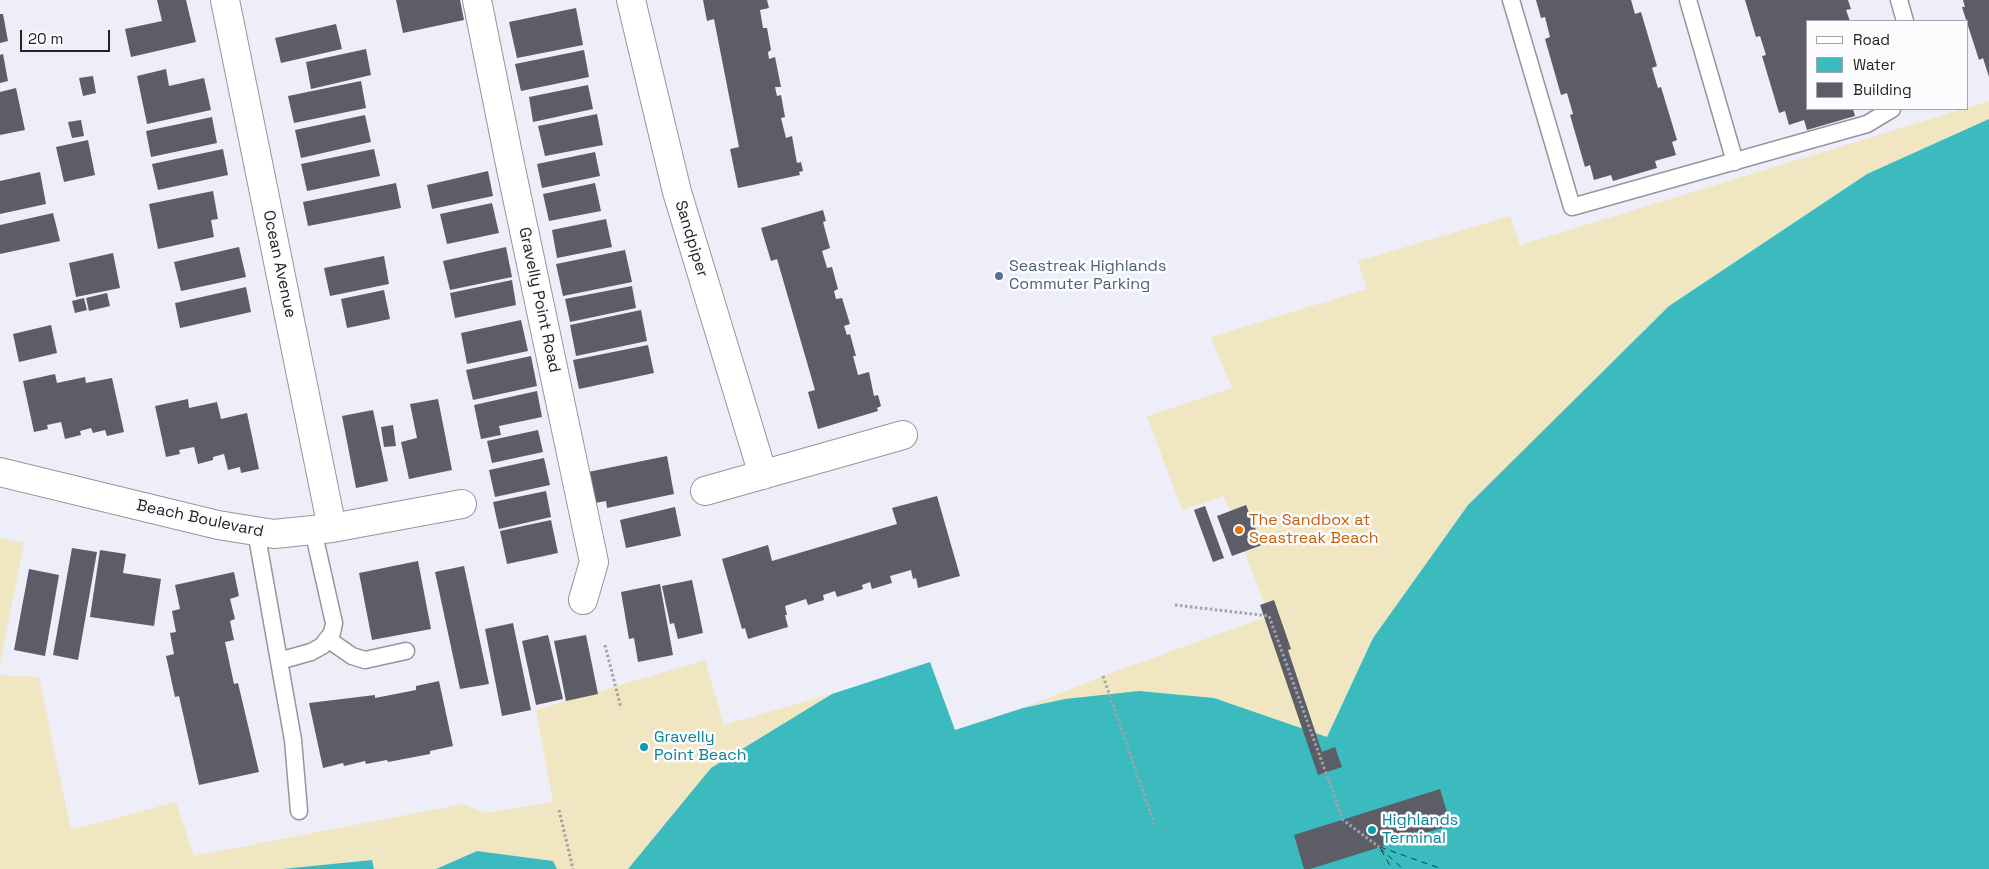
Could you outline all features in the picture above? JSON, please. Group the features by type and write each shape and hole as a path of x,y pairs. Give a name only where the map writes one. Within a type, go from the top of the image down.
{"street":[{"name":"Ocean Avenue","path":"225,0 322,529"},
{"name":"Gravelly Point Road","path":"477,0 594,562 583,600"},
{"name":"Sandpiper","path":"631,0 676,192 763,475"},
{"path":"705,491 903,435"},
{"name":"Beach Boulevard","path":"0,472 218,525 274,534 322,529 462,504"}],"lane":[{"path":"1511,0 1572,207 1867,124 1890,110"},
{"path":"1688,0 1735,162"},
{"path":"1899,0 1905,20"},
{"path":"279,661 311,652 329,640 332,633 334,623 322,529"},
{"path":"256,531 293,740 299,811"},
{"path":"329,640 352,656 365,660 406,651"}],"path":[{"path":"1175,605 1269,616 1343,820 1379,847"},
{"path":"605,645 620,708"},
{"path":"1103,676 1155,826"},
{"path":"559,810 573,869"}],"sand":[{"path":"1989,101 1989,119 1867,174 1669,306 1468,505 1373,638 1327,737 1214,698 1065,699 1023,708 1103,676 1269,616 1224,496 1182,510 1147,416 1232,388 1211,337 1367,289 1358,261 1510,216 1520,245 1960,110 1969,110 1969,107"},
{"path":"0,538 24,543 0,665"},
{"path":"705,660 724,725 832,694 711,768 628,869 557,869 552,861 477,851 436,869 374,869 372,860 282,869 0,869 0,675 39,677 71,830 176,802 194,856 463,804 485,813 553,802 536,710"}],"water":[{"path":"1989,119 1989,869 628,869 711,768 832,694 930,662 955,730 1023,708 1065,699 1139,691 1214,698 1327,737 1373,638 1468,505 1669,306 1867,174"},
{"path":"477,851 553,861 557,869 436,869"},
{"path":"372,860 374,869 282,869"}],"building":[{"path":"157,0 186,0 196,42 131,57 125,29 162,21"},
{"path":"396,0 460,0 464,20 403,33"},
{"path":"703,0 767,0 769,8 760,10 763,28 767,28 771,50 768,52 769,59 775,57 781,87 775,87 777,96 781,95 785,117 781,118 786,138 792,136 797,163 801,162 803,171 799,172 800,175 738,188 730,149 739,147 714,19 707,21"},
{"path":"1536,0 1631,0 1635,14 1641,12 1657,66 1652,68 1658,88 1661,87 1677,140 1672,142 1676,155 1655,161 1657,168 1613,181 1611,175 1594,180 1590,165 1585,167 1570,115 1573,114 1567,93 1561,95 1545,39 1550,37 1545,17 1541,18"},
{"path":"1745,0 1848,0 1851,9 1846,10 1850,20 1806,20 1806,110 1853,110 1855,116 1807,130 1804,120 1789,125 1785,111 1779,113 1762,56 1766,55 1760,36 1756,37"},
{"path":"1963,0 1989,0 1989,77 1983,58 1979,60 1969,29 1969,20 1966,20 1962,7 1965,7"},
{"path":"576,8 583,45 517,58 509,22"},
{"path":"0,14 3,14 8,41 0,43"},
{"path":"336,24 342,49 281,63 275,38"},
{"path":"366,49 371,75 311,89 306,62"},
{"path":"584,50 589,77 521,91 515,64"},
{"path":"3,54 8,81 0,83 0,55"},
{"path":"166,69 169,86 204,78 211,110 147,124 137,76"},
{"path":"93,76 96,93 83,96 79,78"},
{"path":"361,81 366,108 294,123 288,96"},
{"path":"588,85 593,109 533,122 529,97"},
{"path":"16,88 25,130 0,135 0,92"},
{"path":"597,114 603,145 545,156 538,126"},
{"path":"365,115 371,142 301,158 295,130"},
{"path":"212,117 217,143 151,157 146,131"},
{"path":"81,120 84,136 72,138 68,122"},
{"path":"88,140 95,175 64,182 56,147"},
{"path":"223,149 228,175 158,190 152,164"},
{"path":"374,149 380,176 307,191 301,164"},
{"path":"595,152 600,176 542,188 537,164"},
{"path":"488,171 493,196 432,209 427,185"},
{"path":"40,172 46,204 0,214 0,181"},
{"path":"396,183 401,208 308,226 303,202"},
{"path":"595,183 601,211 549,221 543,194"},
{"path":"213,191 218,219 211,220 214,237 158,249 149,204"},
{"path":"492,203 499,233 447,244 440,214"},
{"path":"823,210 826,221 823,222 830,248 822,251 827,268 832,267 838,289 834,291 836,299 842,298 850,324 844,326 847,335 850,334 856,356 853,356 858,375 869,372 874,396 878,395 881,406 877,408 878,411 818,429 808,392 815,390 777,259 771,261 761,228"},
{"path":"53,213 60,241 0,254 0,225"},
{"path":"606,219 612,247 557,258 552,230"},
{"path":"239,247 246,277 181,291 174,262"},
{"path":"506,247 512,277 450,290 443,261"},
{"path":"625,250 632,282 563,296 556,264"},
{"path":"113,253 120,288 76,297 69,263"},
{"path":"384,256 389,284 330,296 324,268"},
{"path":"512,280 516,305 455,318 450,293"},
{"path":"632,286 636,308 570,322 565,299"},
{"path":"246,287 251,312 180,328 175,303"},
{"path":"384,290 390,319 347,328 341,299"},
{"path":"107,293 110,306 89,311 86,298"},
{"path":"84,298 87,310 75,313 72,301"},
{"path":"641,310 647,341 576,356 570,325"},
{"path":"521,320 528,351 467,364 461,333"},
{"path":"51,325 57,353 19,362 13,334"},
{"path":"648,345 654,373 579,389 573,360"},
{"path":"531,356 537,386 473,400 466,370"},
{"path":"55,374 57,383 85,377 86,383 112,378 124,432 107,436 105,430 93,433 91,428 80,431 81,435 65,439 61,422 47,425 48,429 34,432 23,381"},
{"path":"537,391 542,417 499,426 501,435 481,439 474,405"},
{"path":"188,399 189,408 217,402 221,419 247,413 259,469 241,473 240,467 228,470 224,454 213,457 213,460 198,464 194,447 179,450 180,454 166,457 155,406"},
{"path":"438,399 452,470 409,479 401,442 417,438 410,404"},
{"path":"373,410 388,481 356,488 342,416"},
{"path":"393,425 396,446 384,447 381,427"},
{"path":"538,430 543,452 492,463 487,441"},
{"path":"667,456 674,494 607,508 606,501 595,503 588,472"},
{"path":"544,458 550,485 495,497 489,470"},
{"path":"546,491 551,517 499,529 493,502"},
{"path":"937,496 960,576 918,588 916,578 913,579 911,570 890,576 892,583 872,589 870,582 862,585 863,589 837,597 835,591 823,595 824,600 808,605 806,599 785,606 788,627 748,639 745,628 742,629 722,559 768,545 772,561 897,524 892,508"},
{"name":"The Sandbox at Seastreak Beach","path":"1246,505 1262,545 1232,556 1217,516"},
{"path":"1205,506 1224,558 1213,562 1194,510"},
{"path":"675,507 681,536 626,548 620,520"},
{"path":"551,520 558,553 507,564 500,531"},
{"path":"72,548 97,552 78,660 53,655"},
{"path":"100,550 126,554 123,573 161,579 154,626 90,617"},
{"path":"418,561 431,629 372,640 359,573"},
{"path":"464,566 489,684 460,689 435,572"},
{"path":"29,569 59,575 45,656 14,650"},
{"path":"234,572 239,596 230,599 235,619 230,621 234,640 225,642 234,684 238,683 259,772 199,785 179,696 175,697 166,656 174,654 170,633 176,632 172,611 180,609 175,585"},
{"path":"692,580 703,633 678,639 674,623 670,624 662,586"},
{"path":"660,584 673,655 638,662 634,638 629,639 621,592"},
{"path":"1274,600 1291,649 1288,650 1322,752 1335,747 1342,767 1318,775 1260,605"},
{"path":"513,623 531,710 502,716 485,629"},
{"path":"548,635 563,699 536,705 522,641"},
{"path":"586,635 598,694 566,701 554,641"},
{"path":"439,681 453,746 430,751 430,754 388,762 387,760 366,764 365,761 344,766 343,763 323,768 309,703 375,695 375,698 416,690 416,686"},
{"name":"Highlands Terminal","path":"1440,789 1451,825 1310,869 1304,869 1294,835"}],"ferry route":[{"path":"1380,847 1442,869"},
{"path":"1380,848 1403,869"},
{"path":"1381,850 1392,869"}],"place":[{"name":"Seastreak Highlands Commuter Parking","path":"999,276"},
{"name":"The Sandbox at Seastreak Beach","path":"1239,530"},
{"name":"Gravelly Point Beach","path":"644,747"},
{"name":"Highlands Terminal","path":"1372,830"}]}
